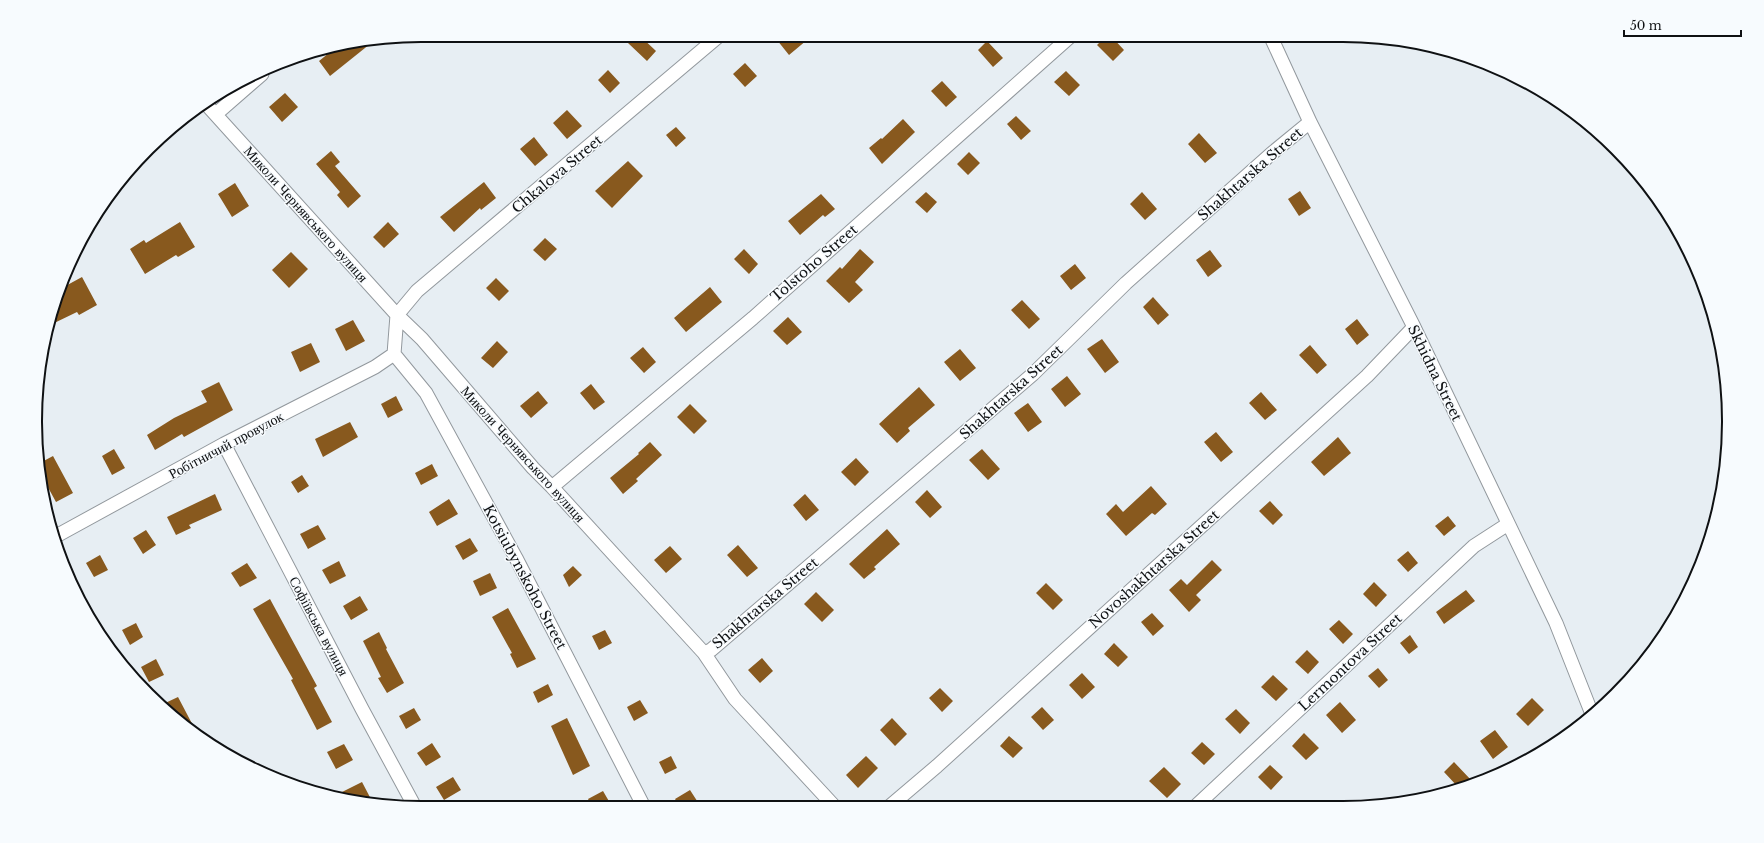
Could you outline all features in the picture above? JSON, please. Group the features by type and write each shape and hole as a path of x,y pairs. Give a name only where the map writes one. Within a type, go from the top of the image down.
{"street":[{"name":"Chkalova Street","path":"397,315 417,291 712,42"},
{"name":"Tolstoho Street","path":"552,487 759,312 1064,42"},
{"name":"Skhidna Street","path":"1273,42 1310,122 1414,327 1556,623 1590,709"},
{"path":"216,114 254,81"},
{"name":"Миколи Чернявського вулиця","path":"209,107 397,315 422,339 533,468 704,653 735,699 829,801"},
{"name":"Shakhtarska Street","path":"704,653 717,644 1033,374 1126,283 1271,154 1310,122"},
{"path":"394,354 397,315"},
{"name":"Novoshakhtarska Street","path":"896,801 937,766 1361,381 1414,327"},
{"name":"Робітничий провулок","path":"60,535 224,444 375,367 394,354"},
{"name":"Kotsiubynskoho Street","path":"394,354 430,400 516,558 641,801"},
{"name":"Софіївська вулиця","path":"224,444 358,702 412,801"},
{"name":"Lermontova Street","path":"1201,801 1474,546 1508,524"}],"building":[{"path":"646,42 656,51 647,61 628,43"},
{"path":"779,42 805,42 789,55"},
{"path":"986,42 988,42 1003,58 993,67 978,50"},
{"path":"1100,42 1117,42 1124,50 1113,61 1097,45"},
{"path":"368,46 330,76 319,61 328,54"},
{"path":"745,63 757,76 745,87 733,74"},
{"path":"608,70 620,83 610,93 598,80"},
{"path":"1066,71 1080,85 1069,96 1054,82"},
{"path":"942,81 957,97 946,107 931,91"},
{"path":"285,93 298,107 282,122 269,107"},
{"path":"567,110 582,126 567,139 553,123"},
{"path":"1016,116 1031,131 1021,140 1007,124"},
{"path":"903,119 915,132 882,164 869,148 881,138 882,139"},
{"path":"676,127 686,138 676,147 666,135"},
{"path":"1199,133 1217,153 1205,163 1188,144"},
{"path":"534,137 548,155 535,166 520,149"},
{"path":"331,151 340,162 335,166 361,196 348,208 337,195 340,192 316,164"},
{"path":"969,152 980,163 968,175 957,164"},
{"path":"628,161 643,176 612,208 595,191"},
{"path":"484,182 496,198 481,210 480,208 454,232 440,217"},
{"path":"235,183 249,206 232,217 218,194"},
{"path":"1300,191 1311,208 1299,216 1288,199"},
{"path":"926,192 937,202 927,213 915,202"},
{"path":"1142,192 1157,209 1145,220 1130,204"},
{"path":"821,194 835,209 825,217 823,215 800,235 788,221"},
{"path":"180,222 195,247 178,257 176,255 145,274 130,249 144,240 146,243"},
{"path":"388,222 399,234 384,248 373,237"},
{"path":"545,238 557,249 545,261 533,250"},
{"path":"744,249 758,264 749,274 734,259"},
{"path":"860,249 874,262 855,282 863,290 849,303 826,281 840,267 842,269"},
{"path":"1210,250 1222,266 1208,277 1196,260"},
{"path":"291,252 308,269 289,288 272,270"},
{"path":"1075,264 1086,278 1071,290 1060,276"},
{"path":"82,277 97,305 79,315 77,312 55,323 62,300 68,285"},
{"path":"496,278 509,291 499,301 486,288"},
{"path":"710,287 722,302 686,332 674,318"},
{"path":"1153,297 1169,315 1158,325 1143,307"},
{"path":"1022,300 1040,319 1029,329 1011,310"},
{"path":"788,317 802,332 787,345 773,331"},
{"path":"1357,319 1369,335 1357,345 1345,329"},
{"path":"353,320 365,341 346,351 335,329"},
{"path":"1102,339 1119,362 1105,373 1087,349"},
{"path":"497,341 508,352 493,368 481,358"},
{"path":"311,343 320,362 300,372 291,352"},
{"path":"1310,345 1327,365 1317,374 1299,355"},
{"path":"643,347 656,362 644,373 630,358"},
{"path":"960,349 976,368 960,381 944,362"},
{"path":"1067,376 1081,394 1065,407 1051,389"},
{"path":"219,382 233,410 184,437 182,434 155,450 147,435 174,418 207,402 201,391"},
{"path":"591,384 605,402 594,410 580,393"},
{"path":"919,387 935,405 908,428 910,431 897,443 879,424"},
{"path":"538,391 548,403 531,418 520,406"},
{"path":"1261,392 1277,410 1265,420 1249,403"},
{"path":"396,396 403,410 388,418 381,404"},
{"path":"1028,403 1042,422 1028,432 1014,413"},
{"path":"690,404 707,421 694,434 677,417"},
{"path":"350,422 358,437 323,457 315,439"},
{"path":"1216,432 1233,452 1221,462 1204,442"},
{"path":"1338,437 1351,453 1324,476 1311,462"},
{"path":"650,442 662,455 636,479 638,481 623,494 610,478 639,454 638,453"},
{"path":"114,449 125,468 112,475 102,456"},
{"path":"982,449 1000,469 988,480 969,460"},
{"path":"53,456 73,493 56,502 47,486 44,461"},
{"path":"856,458 869,472 855,486 841,472"},
{"path":"432,464 438,476 421,485 415,473"},
{"path":"302,475 309,486 298,493 291,482"},
{"path":"1151,486 1167,504 1155,515 1152,513 1126,536 1106,514 1116,504 1123,512"},
{"path":"927,490 942,507 930,518 915,502"},
{"path":"215,494 222,510 189,525 191,528 176,535 167,517"},
{"path":"805,494 819,510 806,521 793,505"},
{"path":"449,499 458,514 437,526 429,512"},
{"path":"1270,501 1283,515 1273,525 1259,511"},
{"path":"1448,516 1456,526 1444,536 1435,526"},
{"path":"318,525 326,539 308,549 300,534"},
{"path":"887,529 900,544 874,567 876,569 864,579 849,564"},
{"path":"146,530 156,545 143,554 133,538"},
{"path":"470,538 478,551 463,560 455,546"},
{"path":"738,545 758,568 747,577 727,555"},
{"path":"670,546 682,559 666,573 654,560"},
{"path":"1408,551 1418,563 1408,572 1397,560"},
{"path":"100,555 108,570 94,577 86,563"},
{"path":"1212,560 1222,570 1196,595 1201,600 1189,612 1169,590 1181,579 1187,585"},
{"path":"339,561 346,576 330,584 322,570"},
{"path":"247,563 257,578 240,587 231,573"},
{"path":"573,566 582,575 569,587 563,575"},
{"path":"490,573 497,588 480,596 473,581"},
{"path":"1374,582 1387,595 1376,607 1363,594"},
{"path":"1046,583 1063,600 1053,610 1036,593"},
{"path":"1466,590 1475,601 1444,624 1436,612"},
{"path":"816,592 834,610 822,622 804,604"},
{"path":"360,596 368,610 351,620 343,606"},
{"path":"270,599 317,686 314,688 332,722 317,730 291,680 293,679 253,609"},
{"path":"508,608 536,659 517,668 510,654 512,653 492,617"},
{"path":"1152,613 1164,626 1153,636 1141,622"},
{"path":"1339,620 1353,634 1343,644 1329,629"},
{"path":"136,623 143,637 130,645 122,630"},
{"path":"605,630 612,643 599,650 592,636"},
{"path":"379,632 404,683 387,693 378,678 381,677 363,641"},
{"path":"1410,635 1418,647 1409,654 1400,643"},
{"path":"1114,643 1128,657 1118,667 1104,654"},
{"path":"1307,650 1319,662 1308,674 1295,662"},
{"path":"762,658 773,671 760,683 748,670"},
{"path":"156,659 164,675 149,682 141,667"},
{"path":"1378,668 1388,680 1379,688 1368,676"},
{"path":"1082,673 1095,687 1082,699 1069,685"},
{"path":"1273,675 1288,689 1276,701 1261,687"},
{"path":"548,684 553,695 538,703 533,692"},
{"path":"940,688 953,701 942,712 929,698"},
{"path":"178,697 193,725 171,707 166,703"},
{"path":"1532,698 1544,710 1528,726 1516,714"},
{"path":"640,700 648,713 634,721 627,707"},
{"path":"1340,702 1356,720 1342,733 1326,715"},
{"path":"1042,707 1054,720 1043,730 1031,717"},
{"path":"414,708 421,720 406,729 399,716"},
{"path":"1236,709 1250,723 1240,734 1225,719"},
{"path":"567,718 590,766 573,775 551,726"},
{"path":"892,718 907,734 895,746 880,730"},
{"path":"1495,730 1508,747 1493,759 1480,741"},
{"path":"1304,733 1319,748 1306,760 1292,746"},
{"path":"1009,736 1023,748 1013,758 1000,746"},
{"path":"1202,742 1215,754 1204,765 1191,753"},
{"path":"432,743 441,757 426,766 417,753"},
{"path":"344,744 353,760 336,769 327,752"},
{"path":"671,756 677,768 665,774 659,762"},
{"path":"866,756 878,768 858,788 846,775"},
{"path":"1454,762 1470,779 1455,784 1444,772"},
{"path":"1270,765 1283,777 1271,790 1258,777"},
{"path":"1164,767 1181,784 1167,798 1149,781"},
{"path":"453,777 461,790 444,800 436,787"},
{"path":"362,782 370,798 347,794 342,792"},
{"path":"690,790 697,801 676,801 675,799"},
{"path":"603,791 609,801 589,801 588,799"}]}
